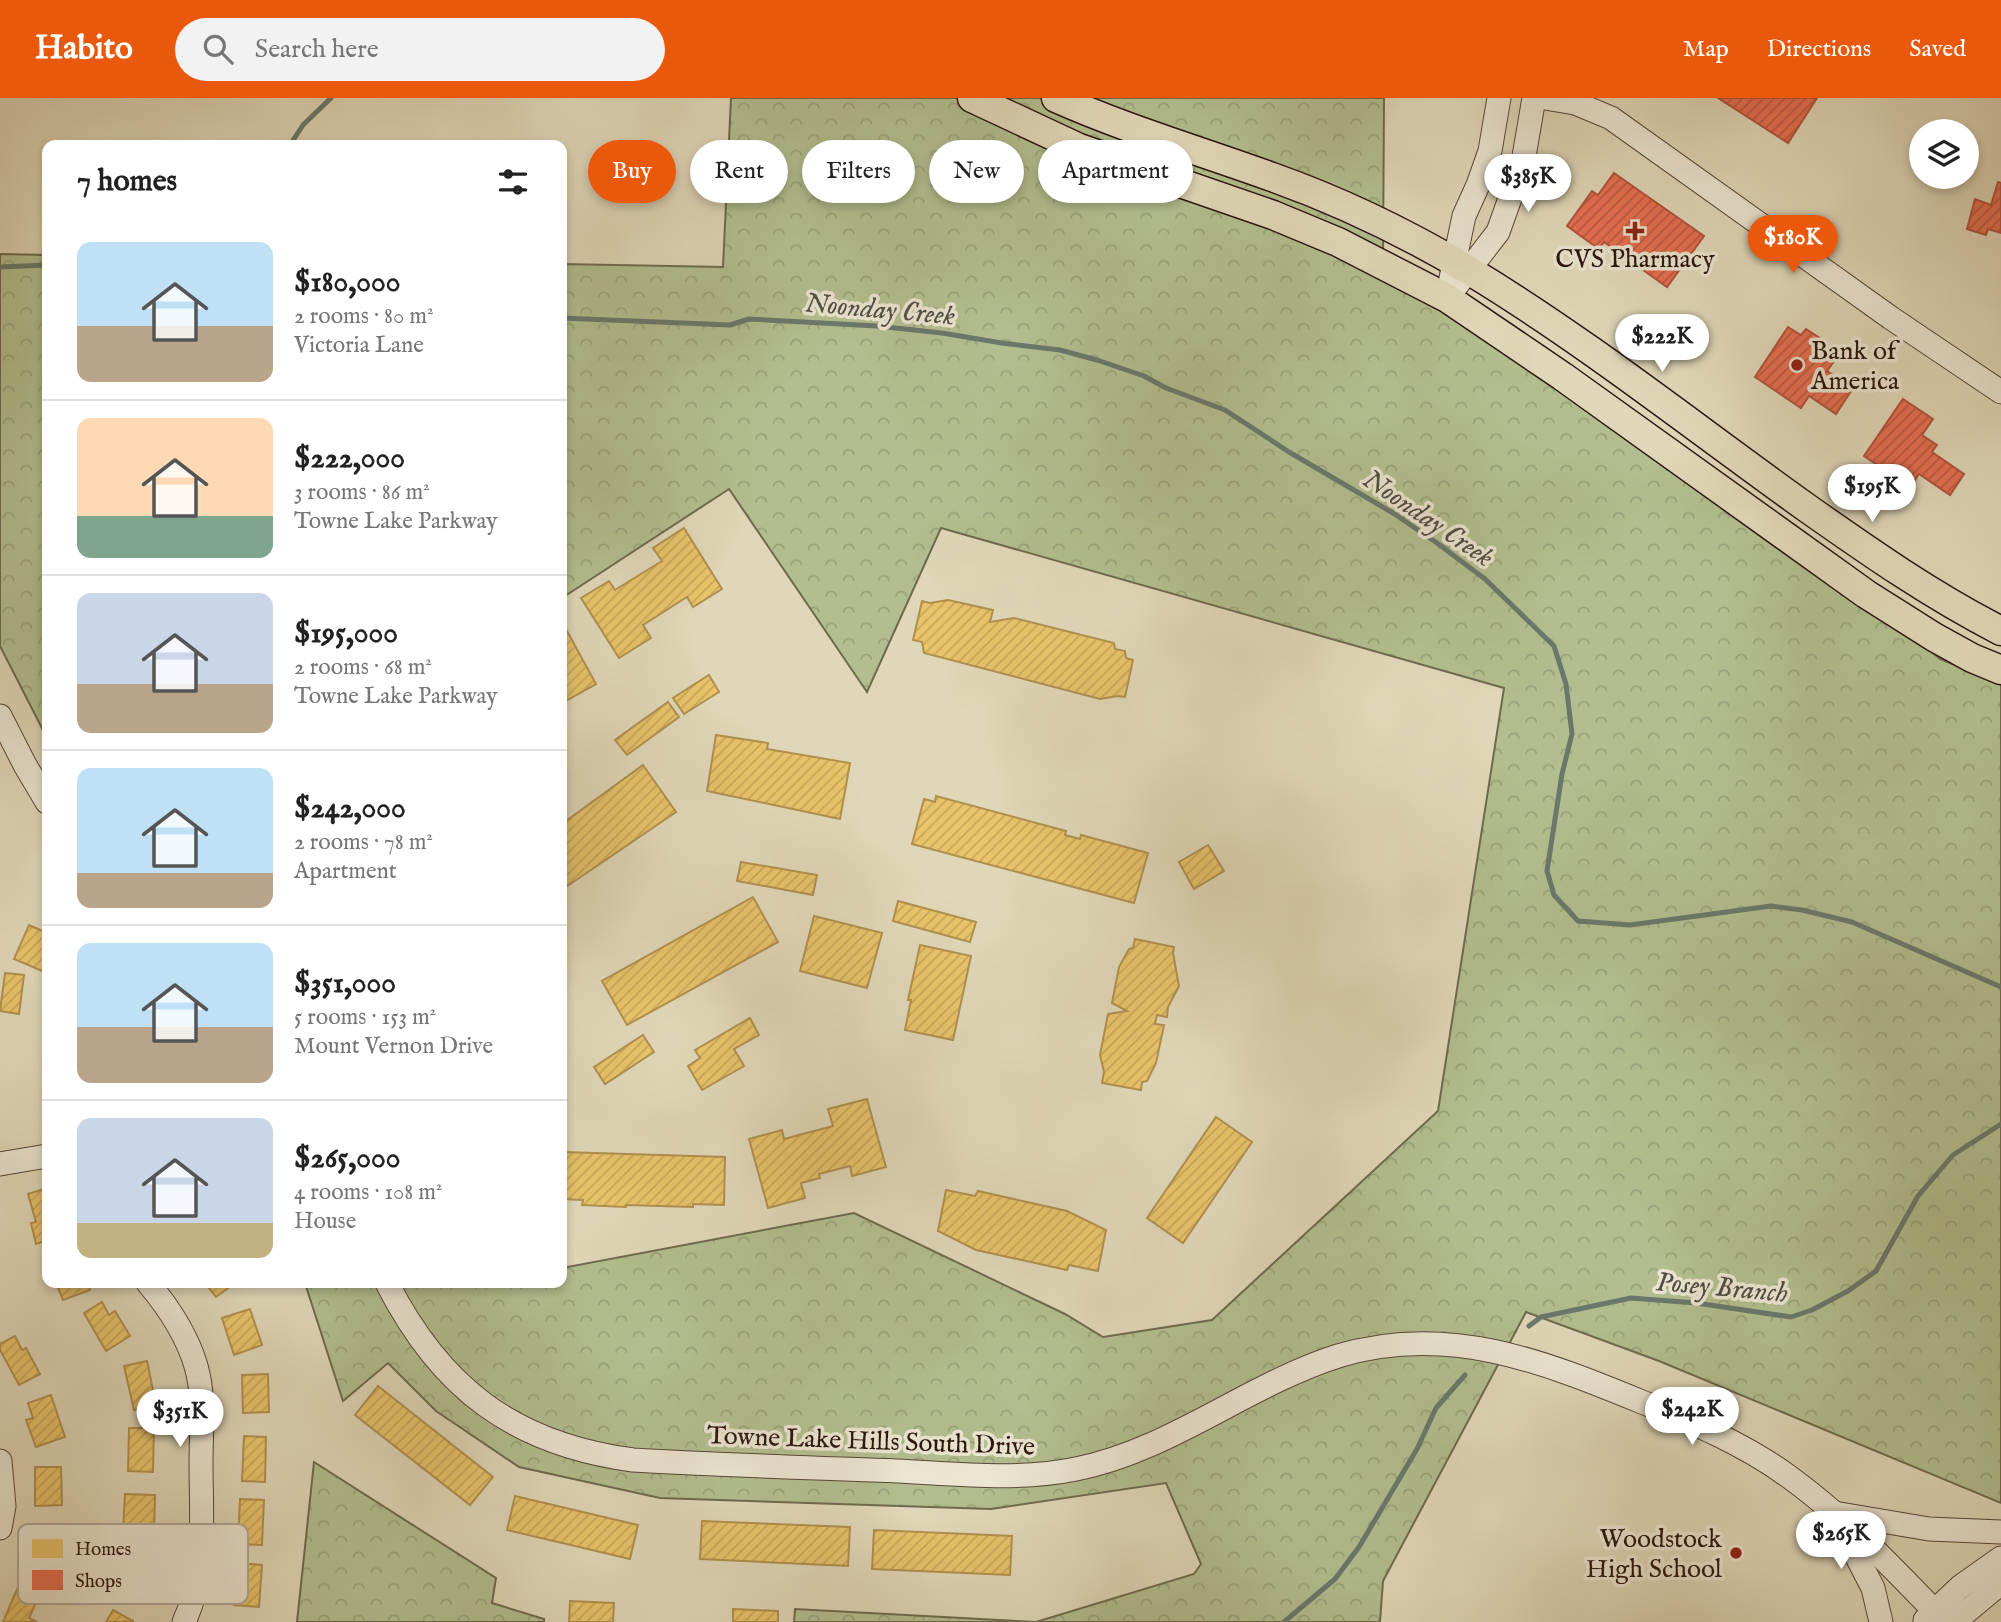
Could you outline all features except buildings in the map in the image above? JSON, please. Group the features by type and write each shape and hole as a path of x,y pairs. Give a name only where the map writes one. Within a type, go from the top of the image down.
{"main road":[{"path":"972,98 1079,148 1298,225 1338,242 1447,298 1562,376 1866,593 1934,637 2001,670"},
{"path":"1056,98 1154,138 1310,191 1461,266 1602,361 1899,573 1954,607 2001,631"}],"street":[{"path":"1447,298 1461,266 1464,216 1490,151 1499,98"},
{"path":"1461,266 1498,232 1523,162 1534,98"},
{"path":"1545,98 1575,103 1611,118 1891,318 2001,392"},
{"path":"0,716 42,794"},
{"path":"0,1164 42,1157"},
{"path":"152,1288 191,1349 200,1386 201,1524"},
{"name":"Towne Lake Hills South Drive","path":"390,1288 423,1344 454,1380 514,1424 543,1437 604,1456 688,1463 900,1472 1047,1474 1121,1457 1178,1433 1282,1379 1341,1355 1393,1345 1445,1344 1485,1348 1521,1356 1672,1414 1786,1474 1833,1511 1934,1618"},
{"path":"0,1461 4,1506 0,1528"},
{"path":"1833,1511 1929,1530 2001,1532"},
{"path":"1833,1511 1865,1570 1876,1598 1881,1622"},
{"path":"1934,1618 1968,1580 2001,1558"},
{"path":"1954,1622 2001,1583"},
{"path":"184,1622 191,1604"}],"green space":[{"path":"731,98 1384,98 1383,261 1811,551 1940,659 2001,684 2001,1503 1659,1361 1526,1312 1383,1581 1380,1622 1036,1622 1194,1574 1201,1564 1166,1483 991,1509 660,1498 519,1467 436,1411 388,1363 343,1401 307,1288 567,1288 567,1267 854,1213 1065,1314 1103,1337 1212,1320 1438,1111 1504,688 941,528 867,692 729,489 567,595 567,264 723,267 726,203 788,203 788,140 729,140"},
{"path":"0,254 42,255 42,728 0,646"},
{"path":"314,1462 496,1578 492,1603 544,1619 544,1622 297,1622"},
{"path":"795,1609 1036,1622 794,1622"}],"waterway":[{"name":"Noonday Creek","path":"293,140 303,125 331,98"},
{"path":"0,267 42,265"},
{"name":"Noonday Creek","path":"567,318 730,325 749,319 877,326 942,333 1060,350 1097,360 1144,376 1166,388 1225,410 1437,543 1485,579 1554,646 1566,684 1572,734 1562,774 1547,871 1554,895 1578,921 1630,925 1771,906 1802,910 1852,922 2001,987"},
{"name":"Posey Branch","path":"1529,1326 1541,1317 1631,1298 1696,1303 1791,1317 1812,1310 1848,1291 1876,1271 1918,1196 1953,1155 2001,1124"},
{"name":"Posey Branch","path":"1284,1622 1335,1579 1359,1547 1417,1449 1436,1408 1465,1375"}],"place":[{"name":"CVS Pharmacy","path":"1635,231"},
{"name":"Bank of America","path":"1797,365"},
{"name":"Woodstock High School","path":"1736,1553"}]}
